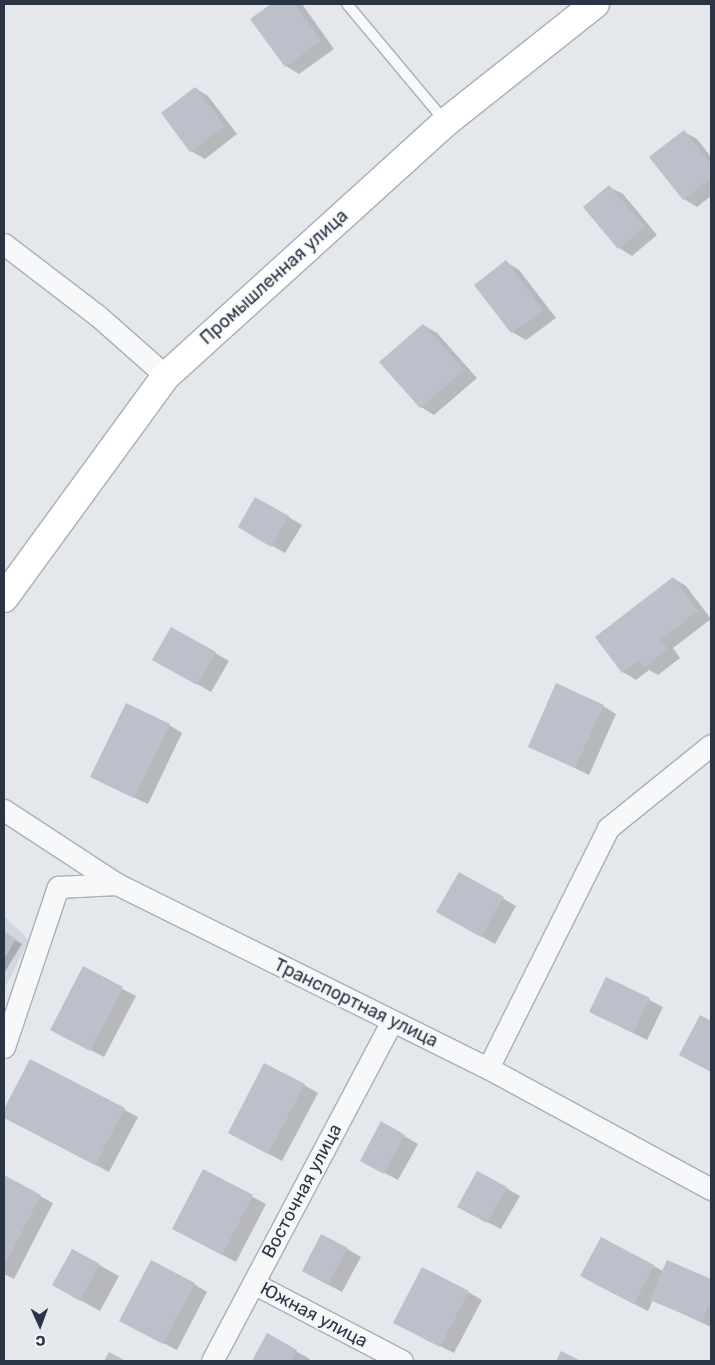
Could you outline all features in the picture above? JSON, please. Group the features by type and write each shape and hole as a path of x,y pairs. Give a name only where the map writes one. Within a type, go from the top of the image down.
{"main road":[{"name":"Промышленная улица","path":"4,598 166,376 446,122 595,4"}],"street":[{"path":"4,244 97,315 166,376"},
{"path":"488,1068 608,828 711,745"},
{"name":"Транспортная улица","path":"4,810 117,884 488,1068 711,1189"},
{"path":"4,1047 58,887 117,884"},
{"name":"Восточная улица","path":"212,1361 392,1021"},
{"name":"Южная улица","path":"253,1283 402,1361"}],"lane":[{"path":"347,4 446,122"}],"shaded area":[{"path":"4,916 29,940 4,989"}],"building":[{"path":"271,4 295,4 321,41 285,67 250,19"},
{"path":"195,87 225,126 190,152 161,113"},
{"path":"684,130 711,165 711,178 683,200 649,157"},
{"path":"609,185 645,227 618,249 583,207"},
{"path":"506,260 543,310 511,333 474,285"},
{"path":"423,324 464,370 420,408 379,362"},
{"path":"255,497 289,516 271,547 238,527"},
{"path":"673,577 698,611 660,640 668,649 644,668 638,661 622,673 595,637"},
{"path":"171,627 216,652 197,685 152,660"},
{"path":"556,683 604,705 575,768 528,747"},
{"path":"126,703 170,724 134,798 90,777"},
{"path":"459,872 504,897 481,937 436,912"},
{"path":"4,931 16,939 4,959"},
{"path":"83,966 123,987 90,1051 50,1030"},
{"path":"606,977 650,998 633,1033 589,1012"},
{"path":"700,1015 711,1021 711,1072 679,1055"},
{"path":"30,1059 125,1108 95,1165 4,1118 4,1109"},
{"path":"264,1063 305,1084 268,1154 228,1133"},
{"path":"381,1121 405,1135 384,1174 360,1161"},
{"path":"203,1169 253,1195 222,1255 172,1229"},
{"path":"477,1171 507,1187 487,1223 457,1207"},
{"path":"4,1175 41,1195 4,1266"},
{"path":"321,1234 348,1248 328,1285 302,1271"},
{"path":"601,1237 654,1265 634,1304 580,1276"},
{"path":"72,1249 100,1264 80,1301 52,1285"},
{"path":"151,1260 195,1283 163,1344 119,1321"},
{"path":"667,1260 711,1279 711,1306 709,1305 702,1322 650,1300"},
{"path":"422,1267 469,1291 440,1347 393,1323"},
{"path":"267,1333 297,1350 291,1361 252,1361"},
{"path":"561,1351 581,1361 556,1361"},
{"path":"109,1352 126,1361 104,1361"}]}
